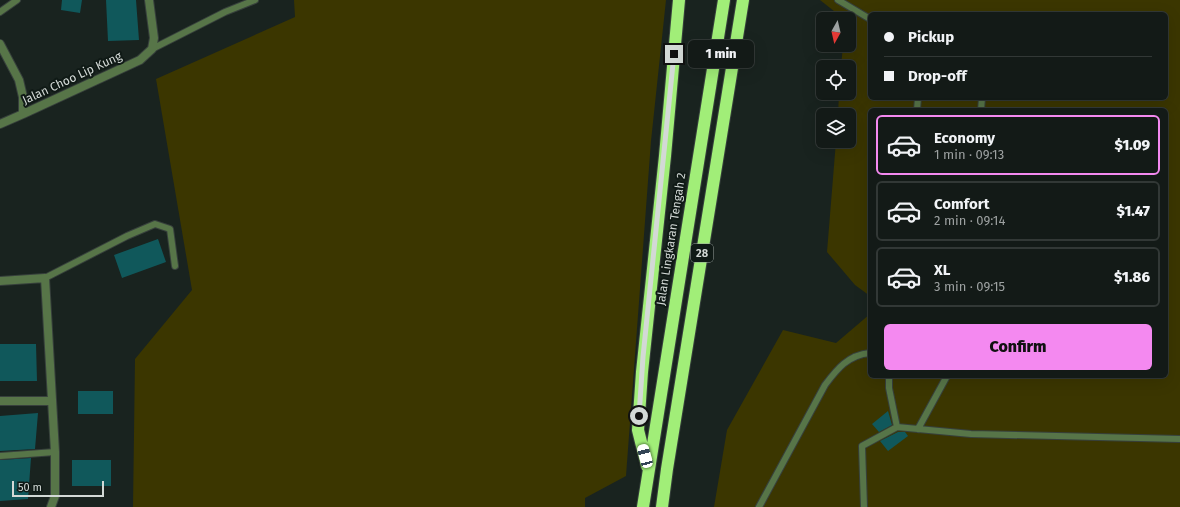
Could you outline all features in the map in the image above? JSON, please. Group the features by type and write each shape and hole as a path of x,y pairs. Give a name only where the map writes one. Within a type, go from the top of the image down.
{"highway":[{"path":"648,470 638,430 642,372 679,0"},
{"name":"Jalan Lingkaran Tengah 2","path":"643,507 724,0"},
{"name":"28","path":"662,507 743,0"}],"street":[{"path":"149,0 154,38 152,49"},
{"name":"Jalan Choo Lip Kung","path":"0,44 19,80 23,97 23,114 140,60 152,49"},
{"path":"0,124 23,114"},
{"path":"0,281 45,278 55,452 55,496 51,507"},
{"path":"0,401 51,401"}],"lane":[{"path":"0,12 17,0"},
{"path":"152,49 225,12 254,0"},
{"path":"838,0 868,19"},
{"path":"45,278 127,236 155,224 170,229 175,266"},
{"path":"759,507 825,385 837,368 848,361 868,354"},
{"path":"889,378 897,427"},
{"path":"918,429 946,378"},
{"path":"864,507 862,446 897,427 971,434 1180,439"},
{"path":"0,456 55,452"}],"shaded area":[{"path":"294,0 666,0 651,141 626,476 585,498 585,507 133,507 135,359 192,290 156,79 295,17"},
{"path":"820,0 1180,0 1180,507 714,507 727,430 783,330 836,343 868,316 868,378 1168,378 1168,108 868,108 868,295 855,285 827,252 835,148 856,148 856,108 838,108 839,100 856,100 856,60 842,60 842,52 856,52 856,12 835,12"}],"building":[{"path":"62,0 82,0 80,13 61,10"},
{"path":"106,0 136,0 139,40 108,41"},
{"path":"158,239 166,262 122,278 114,255"},
{"path":"0,344 36,344 37,381 0,381"},
{"path":"78,391 113,391 113,414 78,414"},
{"path":"888,411 892,425 879,432 872,424"},
{"path":"38,413 35,449 0,451 0,416"},
{"path":"898,432 905,432 908,436 888,451 880,441"},
{"path":"31,458 28,499 0,501 0,460"},
{"path":"72,460 111,460 111,486 72,486"}],"route":[{"path":"639,416 643,357 674,54"}]}
